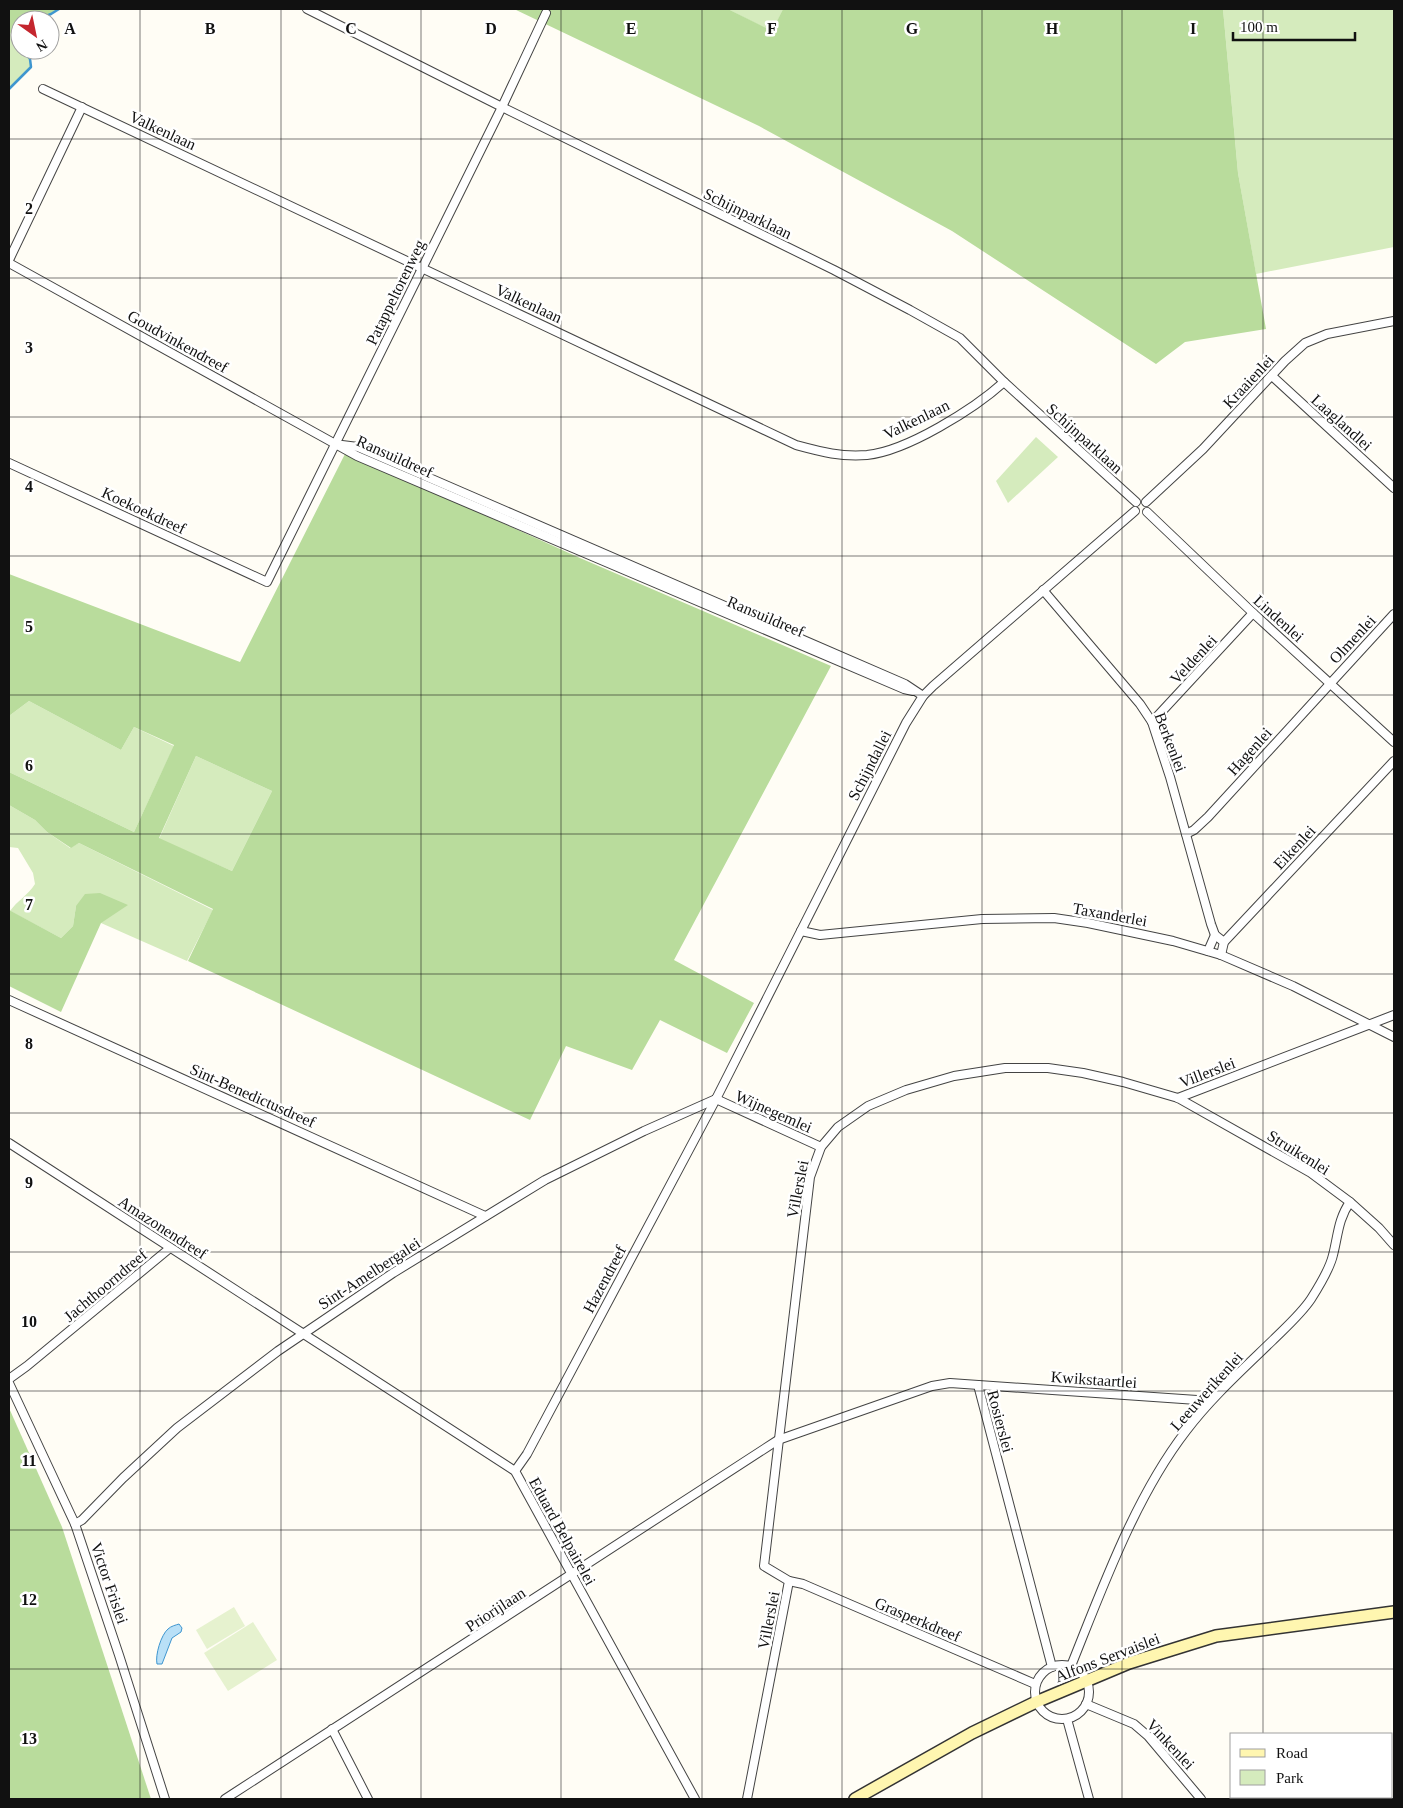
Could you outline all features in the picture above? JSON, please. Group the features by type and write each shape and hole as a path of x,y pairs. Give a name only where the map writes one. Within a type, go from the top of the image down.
{"street":[{"name":"Schijnparklaan","path":"307,9 834,270 960,338 1004,382 1136,502"},
{"name":"Patappeltorenweg","path":"267,582 502,107 546,13"},
{"name":"Valkenlaan","path":"42,89 796,444 830,455 868,455 900,446 929,432 985,398 1004,382"},
{"path":"9,261 82,107"},
{"name":"Goudvinkendreef","path":"9,261 335,444"},
{"name":"Kraaienlei","path":"1146,502 1203,449 1305,343 1326,334 1394,321"},
{"name":"Laaglandlei","path":"1272,376 1394,488"},
{"name":"Ransuildreef","path":"335,444 357,456 923,696"},
{"name":"Koekoekdreef","path":"9,463 267,582"},
{"path":"1143,500 1146,502 1148,509 1146,512 1139,514 1135,511 1136,502 1143,500"},
{"name":"Schijndallei","path":"716,1100 902,731 923,696 959,662 1135,511"},
{"name":"Lindenlei","path":"1146,512 1394,742"},
{"name":"Berkenlei","path":"1042,590 1134,697 1152,722 1170,777 1215,935"},
{"name":"Veldenlei","path":"1152,722 1253,613"},
{"name":"Olmenlei","path":"1330,683 1394,614"},
{"name":"Hagenlei","path":"1186,834 1194,830 1208,817 1330,683"},
{"name":"Eikenlei","path":"1224,942 1394,761"},
{"name":"Taxanderlei","path":"801,931 820,934 982,919 1054,918 1131,931 1221,955 1293,986 1394,1037"},
{"path":"1208,951 1215,935 1224,942 1221,955"},
{"name":"Sint-Benedictusdreef","path":"9,1000 485,1216"},
{"name":"Villerslei","path":"747,1799 789,1581 764,1566 810,1177 821,1147 838,1127 868,1106 906,1090 954,1076 1006,1068 1048,1068 1083,1073 1178,1098 1394,1015"},
{"name":"Struikenlei","path":"1178,1098 1311,1173 1350,1202 1379,1228 1394,1245"},
{"name":"Wijnegemlei","path":"716,1100 821,1147"},
{"name":"Sint-Amelbergalei","path":"75,1524 82,1520 123,1478 177,1428 303,1333 393,1273 546,1180 683,1112 716,1100"},
{"name":"Hazendreef","path":"515,1471 527,1454 716,1100"},
{"name":"Amazonendreef","path":"9,1143 303,1333"},
{"name":"Leeuwerikenlei","path":"1071,1666 1108,1575 1142,1502 1185,1433 1207,1405 1310,1300 1332,1258 1342,1213 1350,1202"},
{"name":"Jachthoorndreef","path":"9,1379 35,1360 170,1248"},
{"name":"Eduard Belpairelei","path":"303,1333 515,1471 695,1799"},
{"name":"Rosierslei","path":"778,1440 932,1386 950,1382 978,1384 1052,1667"},
{"name":"Victor Frislei","path":"9,1383 75,1524 119,1655 164,1799"},
{"name":"Kwikstaartlei","path":"978,1384 1197,1400 1207,1405"},
{"name":"Priorijlaan","path":"225,1799 778,1440"},
{"name":"Grasperkdreef","path":"789,1581 803,1584 1035,1684"},
{"name":"Alfons Servaislei","path":"855,1799 972,1733 1036,1702 1128,1663 1216,1636 1394,1612"},
{"path":"1071,1666 1082,1673 1087,1681 1089,1692 1086,1704 1079,1713 1068,1719 1048,1716 1036,1702 1035,1684 1043,1672 1052,1667 1071,1666"},
{"name":"Vinkenlei","path":"1086,1704 1134,1724 1148,1736 1202,1799"},
{"path":"1068,1719 1089,1799"},
{"path":"332,1729 368,1799"}],"green space":[{"path":"9,9 59,9 10,10 10,32"},
{"path":"514,9 728,9 772,31 783,9 1223,9 1238,173 1266,329 1185,342 1156,364 952,231 759,126"},
{"path":"728,9 783,9 772,32"},
{"path":"1223,9 1394,9 1394,247 1256,274 1238,173"},
{"path":"9,31 10,60 30,60 31,67 9,89"},
{"path":"1036,437 1058,457 1008,503 996,481"},
{"path":"346,452 580,558 831,666 674,960 754,1003 727,1053 660,1020 632,1070 566,1046 530,1120 188,961 213,909 79,843 71,848 47,832 35,820 9,805 9,772 134,832 174,745 134,727 121,750 29,701 9,716 9,574 240,662","holes":["196,756 272,791 232,871 159,838"]},
{"path":"29,701 121,750 134,727 174,746 134,832 9,772 9,716"},
{"path":"196,756 272,791 232,871 159,839"},
{"path":"9,805 35,820 47,832 70,848 79,843 213,910 187,961 101,923 76,906 73,926 61,938 10,911 35,884 33,873 18,848 9,847"},
{"path":"100,893 128,905 101,923 61,1012 9,986 9,910 61,938 73,926 76,906 85,894"},
{"path":"9,1408 62,1527 151,1799 9,1799"},
{"path":"234,1607 245,1626 207,1649 196,1630"},
{"path":"253,1622 277,1660 228,1691 204,1653"}],"water":[{"path":"179,1624 182,1628 181,1632 172,1638 162,1664 157,1664 158,1651 165,1632"}],"waterway":[{"path":"9,89 31,67 30,60"}]}
